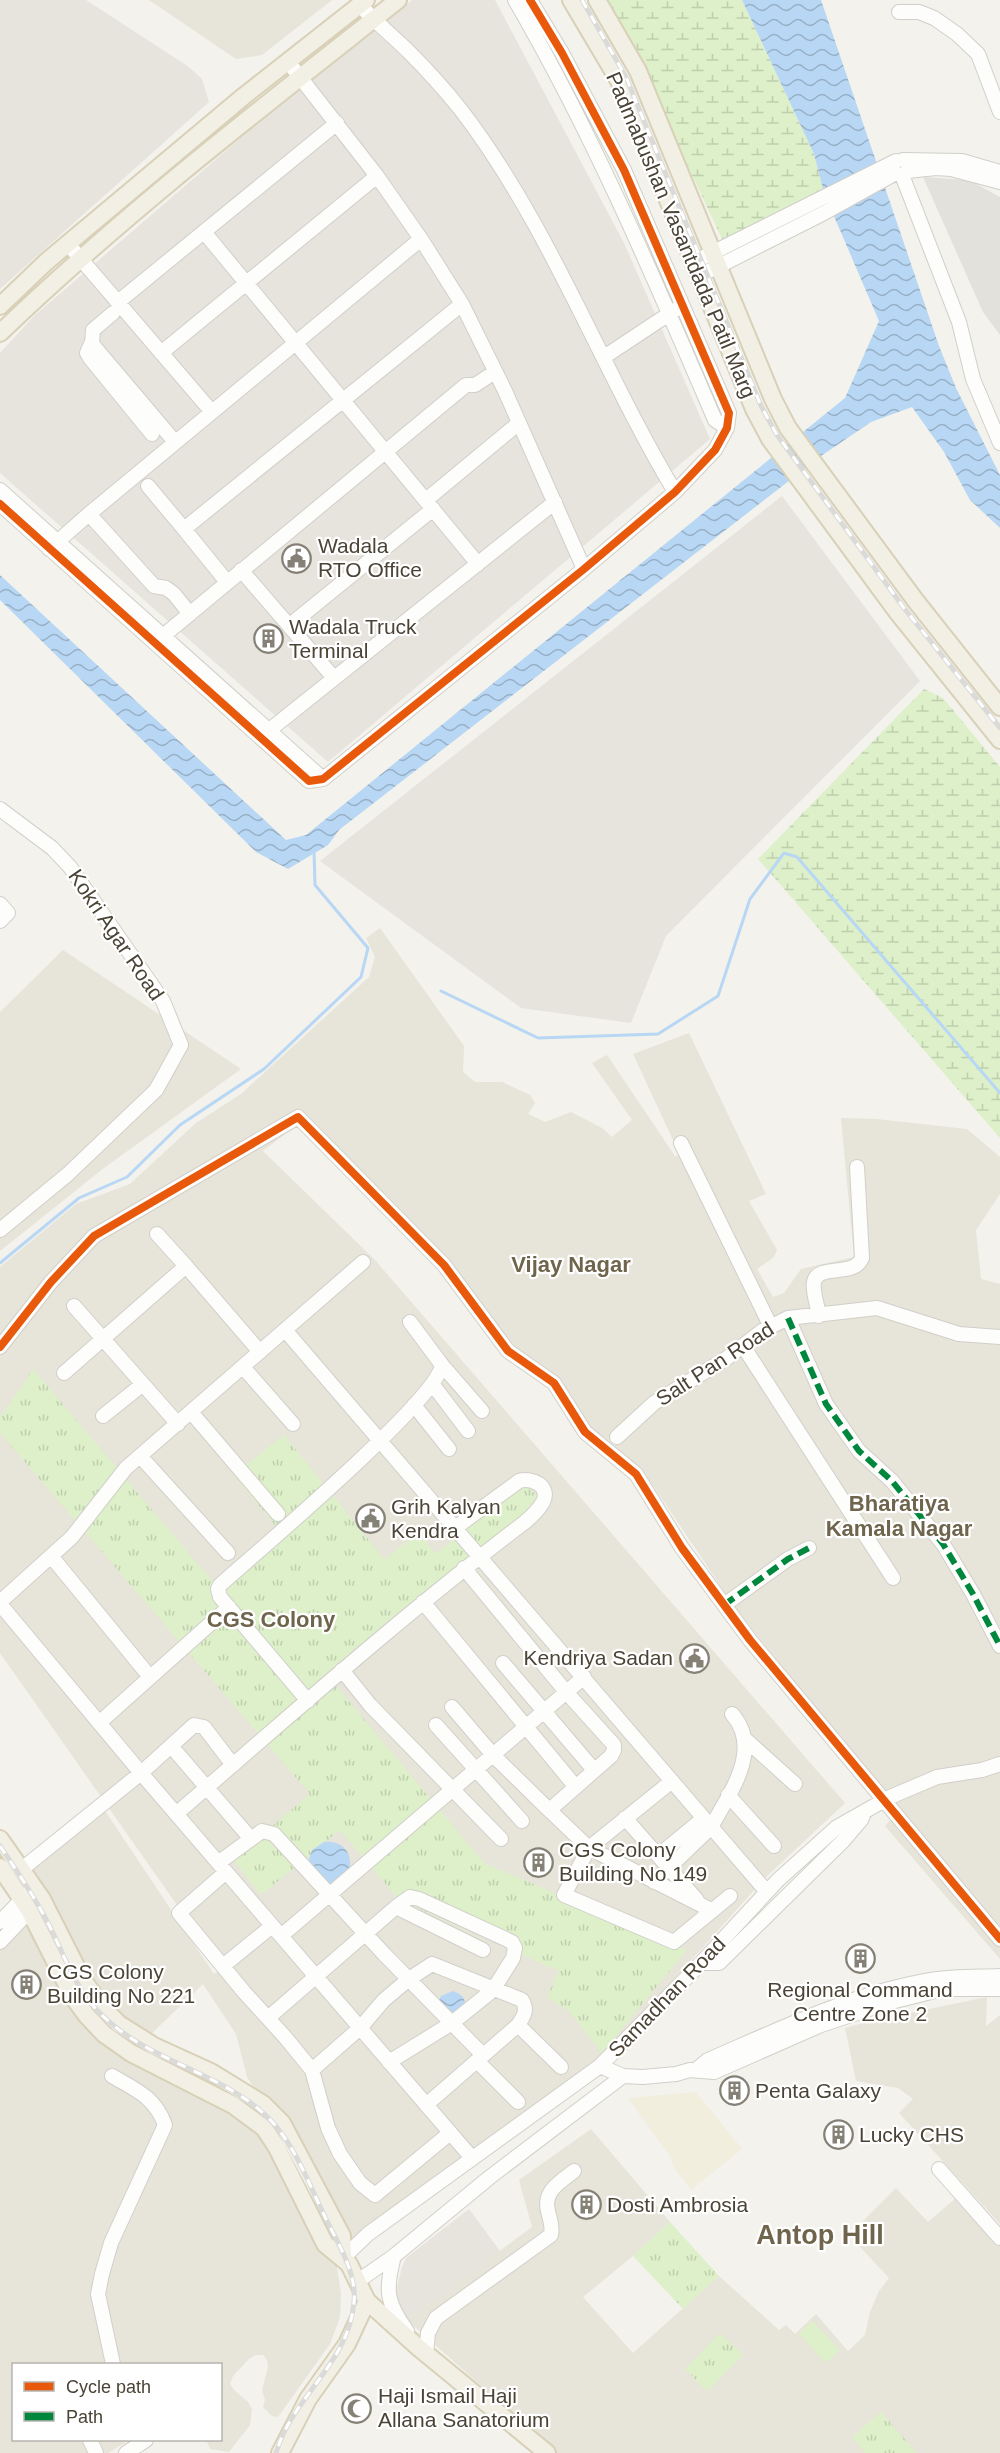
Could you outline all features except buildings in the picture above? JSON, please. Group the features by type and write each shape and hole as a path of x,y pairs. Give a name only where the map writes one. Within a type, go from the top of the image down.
{"main road":[{"path":"0,333 81,259 398,0"},
{"name":"Padmabushan Vasantdada Patil Marg","path":"571,0 619,81 754,409 770,439 898,613 1000,740"},
{"name":"Padmabushan Vasantdada Patil Marg","path":"597,0 638,71 773,399 788,428 915,600 1000,707"},
{"path":"0,306 68,244 244,96 289,63 363,2"},
{"path":"0,1839 22,1869 32,1899 73,1996 87,2016 104,2034 131,2053 233,2105 264,2128 276,2146 325,2244 343,2258 358,2281 367,2301 546,2453"},
{"path":"0,1867 32,1899 83,1980 103,2008 119,2024 154,2046 228,2083 263,2104 282,2123 342,2236 343,2258"},
{"path":"325,2244 342,2236"},
{"path":"280,2453 308,2399 347,2344 367,2301"}],"street":[{"path":"0,490 53,544 265,734 309,781 323,779 584,569 675,492 715,450 727,428 715,420 624,170 549,44 515,0"},
{"path":"530,0 607,178 675,309"},
{"path":"363,2 373,20 409,52 461,110 526,207 640,429 675,492"},
{"path":"899,12 919,12 934,18 971,47 978,54 1000,112"},
{"path":"289,63 377,176 421,239 462,304 519,423 584,569"},
{"path":"152,434 87,353 92,342 93,330 204,232 337,123"},
{"path":"697,269 896,170 924,159 962,161 1000,172"},
{"path":"896,170 951,169 1000,182"},
{"path":"607,178 624,170"},
{"path":"896,170 928,242 959,322 973,379 1000,442"},
{"path":"161,353 377,176"},
{"path":"204,232 478,564"},
{"path":"53,544 421,239"},
{"path":"68,244 116,308 161,353 212,412"},
{"path":"184,529 462,304"},
{"path":"604,357 675,309"},
{"path":"92,342 175,442"},
{"path":"160,640 241,570 466,386 475,385 495,372"},
{"path":"290,626 519,423"},
{"path":"148,486 227,582"},
{"path":"265,734 555,502"},
{"path":"0,504 53,544"},
{"path":"88,514 154,586 166,588 174,594 190,614"},
{"path":"241,570 334,678"},
{"name":"Kokri Agar Road","path":"0,808 52,848 70,867 163,1001 181,1045 156,1090 68,1174 0,1230"},
{"path":"0,904 8,913 0,921"},
{"path":"0,1347 51,1282 94,1236 298,1117 444,1265 508,1351 554,1383 585,1432 636,1474 682,1548 750,1640 1000,1939"},
{"path":"681,1143 771,1327"},
{"path":"819,1316 814,1279 818,1275 834,1270 853,1269 859,1265 862,1258 856,1167"},
{"path":"156,1234 260,1352"},
{"path":"363,1262 126,1468 72,1537 0,1603 141,1773 472,2158"},
{"path":"64,1373 186,1266"},
{"path":"74,1306 178,1424"},
{"name":"Salt Pan Road","path":"617,1437 654,1402 788,1318 877,1308 958,1334 1000,1337"},
{"path":"788,1318 826,1404 859,1451 892,1481 943,1545 973,1594 1000,1646"},
{"path":"410,1322 442,1365 482,1411"},
{"path":"285,1330 767,1892"},
{"path":"743,1346 892,1578"},
{"path":"308,1701 220,1597 218,1591 220,1585 380,1441 433,1385 442,1365"},
{"path":"243,1367 293,1424"},
{"path":"103,1416 143,1384"},
{"path":"433,1385 468,1431"},
{"path":"414,1405 449,1449"},
{"path":"191,1412 278,1514"},
{"path":"140,1456 228,1553"},
{"path":"176,1814 423,1602 530,1517 544,1501 544,1491 541,1486 526,1479 519,1481 456,1528"},
{"path":"724,1605 788,1559 809,1548"},
{"path":"51,1556 150,1677"},
{"path":"464,1568 567,1693 614,1745 615,1750 611,1756 553,1807 547,1808"},
{"path":"423,1602 575,1786"},
{"path":"99,1723 229,1607"},
{"path":"503,1663 594,1770"},
{"path":"342,1671 370,1705 501,1839"},
{"path":"223,1966 329,1894 584,1677"},
{"path":"452,1707 493,1755 589,1848 705,1907"},
{"path":"711,1827 740,1774 746,1749 740,1723 732,1714"},
{"path":"22,1869 141,1773 194,1725 204,1727 233,1765"},
{"path":"436,1725 522,1821"},
{"path":"745,1739 795,1784"},
{"path":"171,1746 251,1839"},
{"name":"Samadhan Road","path":"343,2258 368,2234 600,2066 767,1892 837,1827 885,1799 937,1777 982,1770 1000,1764"},
{"path":"672,1781 589,1848 564,1895 674,1942 705,1907 730,1896"},
{"path":"729,1795 774,1846"},
{"path":"701,1963 719,1963 843,1841 861,1820 865,1811"},
{"path":"626,1818 705,1907"},
{"path":"654,1882 706,1832 705,1826 698,1823 658,1854"},
{"path":"450,2133 375,2196 360,2183 340,2154 328,2128 312,2070 179,1912 222,1867 262,1831 274,1834 452,2023 518,2102"},
{"path":"0,1922 32,1899"},
{"path":"0,1942 32,1899"},
{"path":"268,2018 405,1899 419,1899 512,1942 515,1948 513,1958 493,1990 452,2023 389,2062"},
{"path":"396,1906 483,1950"},
{"path":"312,2070 360,2028 384,2000 432,1964 522,2000 526,2006 525,2014 518,2025 426,2105"},
{"path":"859,2006 933,1979 1000,1976"},
{"path":"600,2066 623,2076 643,2077 696,2070 708,2060 810,2015 943,1989 1000,1989"},
{"path":"518,2025 561,2067"},
{"path":"112,2076 147,2097 160,2111 165,2125 111,2242 102,2274 98,2294 113,2363"},
{"path":"358,2281 623,2076"},
{"path":"939,2169 1000,2238"},
{"path":"422,2350 436,2318 551,2235 552,2227 546,2203 549,2194 557,2184 574,2171"},
{"path":"393,2256 387,2297 398,2319 422,2350"},
{"path":"126,2453 143,2441"}],"shaded area":[{"path":"0,0 86,0 189,67 202,79 209,102 0,289"},
{"path":"149,0 332,0 262,55 236,59"},
{"name":"Wadala Truck Terminal","path":"412,0 495,0 624,243 710,439 328,762 0,473 0,353 34,316 250,130"},
{"path":"923,177 969,180 1000,197 1000,335 983,312"},
{"path":"782,496 920,681 666,936 631,1023 521,1008 320,861"},
{"path":"380,928 464,1046 463,1072 475,1082 502,1082 530,1095 535,1103 528,1114 545,1122 571,1112 602,1128 612,1137 632,1120 592,1063 607,1055 675,1156 680,1155 633,1054 689,1033 766,1194 749,1201 777,1250 774,1257 757,1269 773,1297 784,1293 801,1269 854,1257 841,1118 876,1119 967,1129 1000,1157 1000,1194 976,1230 981,1279 1000,1284 1000,1762 883,1793 734,1606 646,1475 614,1445 653,1407 756,1341 782,1329 779,1318 651,1399 607,1442 587,1423 550,1371 519,1351 441,1256 302,1121 263,1151 375,1260 845,1803 765,1878 604,2058 354,2250 247,2077 236,2034 203,1984 147,2038 105,2004 29,1871 105,1811 214,1974 222,1969 0,1653 0,1267 76,1204 130,1184 196,1123 241,1094 369,977 375,957 366,938"},
{"path":"63,950 241,1069 104,1168 0,1251 0,1012"},
{"path":"1000,1771 1000,1959 885,1826 898,1811 892,1800 948,1780"},
{"path":"27,1903 83,2006 101,2027 248,2109 319,2226 337,2268 341,2293 340,2317 330,2344 278,2417 272,2416 263,2407 265,2400 262,2390 268,2367 263,2355 256,2355 249,2359 233,2376 230,2384 252,2409 250,2425 229,2452 210,2449 207,2442 222,2441 222,2363 12,2363 12,2441 127,2441 108,2453 0,2453 0,1936"},
{"path":"987,1997 986,2026 1000,2015 1000,2224 899,2113 913,2099 898,2088 856,2081 845,2028"},
{"path":"696,2092 742,2149 691,2190 675,2169 670,2156 628,2098"},
{"path":"591,2129 670,2222 583,2297 633,2353 719,2276 779,2330 786,2325 795,2334 816,2314 848,2351 865,2335 870,2312 879,2291 889,2278 849,2235 896,2188 928,2222 964,2191 1000,2231 1000,2453 557,2453 407,2320 532,2227 519,2180"},
{"path":"469,2209 500,2251 407,2320 401,2310 396,2291 406,2258"}],"green space":[{"path":"604,0 742,0 814,154 824,193 723,241 640,64"},
{"path":"924,689 943,698 1000,767 1000,1138 758,859"},
{"path":"33,1369 214,1583 279,1530 233,1475 284,1435 384,1559 419,1533 436,1554 524,1481 546,1507 333,1682 484,1863 687,1950 602,2053 569,2011 547,1997 559,1971 399,1900 340,1830 261,1895 233,1859 310,1794 0,1433 0,1418"},
{"path":"670,2222 719,2276 683,2309 633,2256"},
{"path":"812,2321 840,2350 826,2363 799,2334"},
{"path":"720,2333 743,2355 707,2391 685,2369"},
{"path":"881,2412 917,2453 865,2453 852,2437"}],"water":[{"path":"742,0 821,0 939,346 956,388 1000,475 1000,528 970,500 944,452 912,407 871,422 821,456 339,830 328,845 288,869 256,852 0,600 0,575 286,840 306,835 845,398 879,321 824,193 814,154"},
{"path":"324,1842 337,1843 342,1846 350,1859 349,1872 331,1885 324,1884 308,1863 312,1850"},
{"path":"453,1991 462,1996 465,2003 457,2019 437,2004 441,1996"}],"waterway":[{"path":"0,1263 79,1198 127,1177 180,1125 264,1069 361,977 368,948 315,885 314,851"},
{"path":"441,991 538,1038 658,1034 718,996 750,899 784,853 797,857 1000,1093"}],"railway":[{"path":"582,0 626,77 761,406 777,435 904,608 1000,728"},
{"path":"0,1846 43,1913 75,1980 97,2010 139,2043 235,2092 275,2125 297,2157 345,2258 354,2291 350,2324 332,2362 284,2432 276,2453"}],"marked path":[{"path":"788,1318 826,1404 859,1451 892,1481 943,1544 1000,1646"},
{"path":"724,1605 788,1559 809,1548"}],"cycle path":[{"path":"0,504 309,781 323,779 584,569 675,492 715,450 727,428 729,413 624,170 562,53 530,0"},
{"path":"0,1347 51,1282 94,1236 298,1117 444,1265 508,1351 554,1383 585,1432 636,1474 682,1548 750,1640 1000,1939"}],"place":[{"name":"Wadala RTO Office","path":"297,558"},
{"name":"Wadala Truck Terminal","path":"268,639"},
{"name":"Grih Kalyan Kendra","path":"370,1519"},
{"name":"Kendriya Sadan","path":"694,1658"},
{"name":"CGS Colony Building No 149","path":"538,1862"},
{"name":"Regional Command Centre Zone 2","path":"860,1959"},
{"name":"CGS Colony Building No 221","path":"26,1984"},
{"name":"Penta Galaxy","path":"734,2091"},
{"name":"Lucky CHS","path":"838,2135"},
{"name":"Dosti Ambrosia","path":"586,2205"},
{"name":"Haji Ismail Haji Allana Sanatorium","path":"357,2408"}],"district":[{"name":"Vijay Nagar","path":"571,1264"},
{"name":"Bharatiya Kamala Nagar","path":"899,1516"},
{"name":"CGS Colony","path":"271,1619"},
{"name":"Antop Hill","path":"820,2235"}]}
